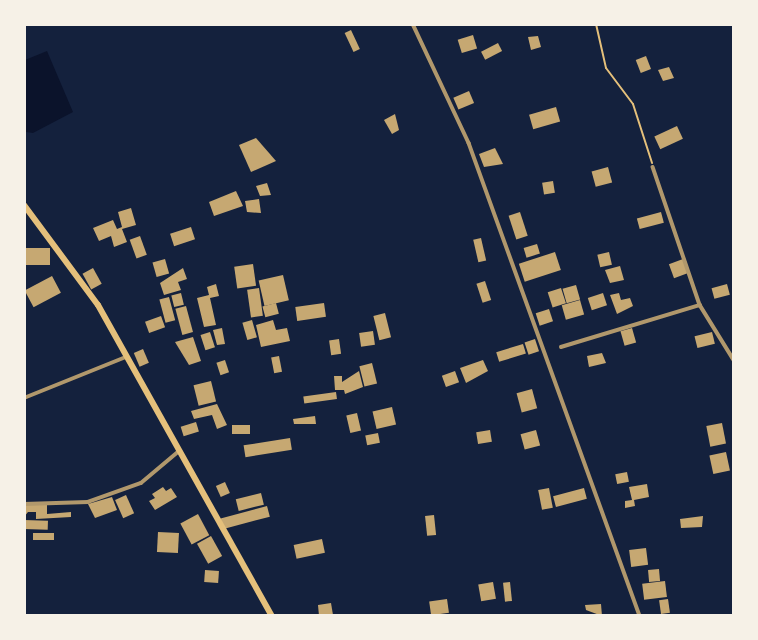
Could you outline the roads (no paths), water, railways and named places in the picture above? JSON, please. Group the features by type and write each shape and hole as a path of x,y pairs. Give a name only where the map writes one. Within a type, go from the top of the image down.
{"main road":[{"path":"24,205 98,304 178,452 272,615"}],"street":[{"path":"413,24 469,143 640,615"},
{"path":"653,167 701,304 733,360"},
{"path":"561,347 701,304"},
{"path":"24,398 127,356"},
{"path":"24,504 88,502 141,483 178,452"}],"water":[{"path":"47,51 73,112 33,133 26,132 25,60"}]}
